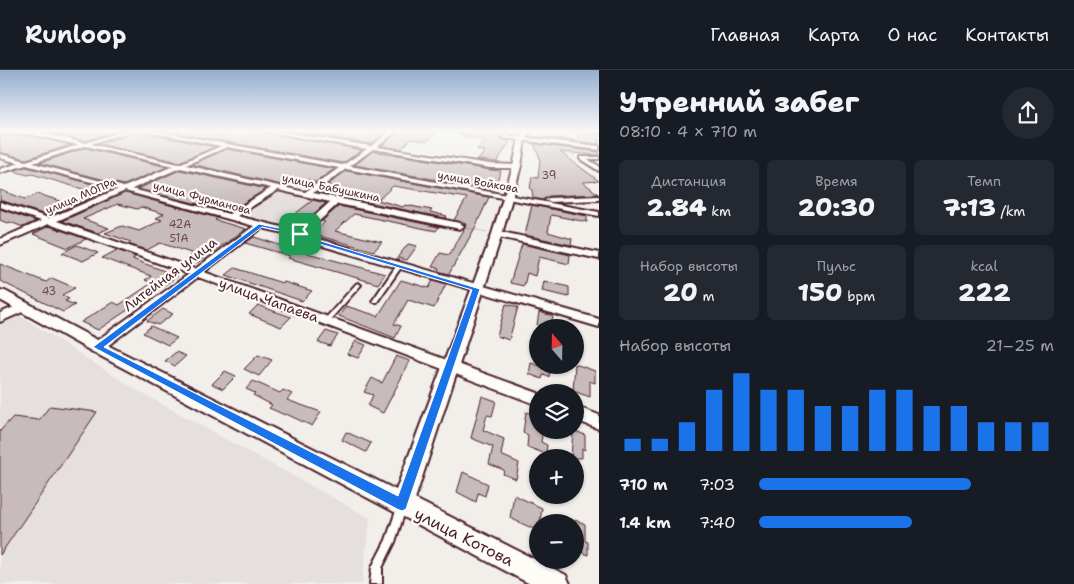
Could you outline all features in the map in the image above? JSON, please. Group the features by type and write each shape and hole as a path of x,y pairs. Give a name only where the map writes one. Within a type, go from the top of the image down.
{"street":[{"path":"0,171 51,155"},
{"name":"улица Бабушкина","path":"130,155 336,201 460,226"},
{"name":"улица МОПРа","path":"0,242 206,155"},
{"name":"улица Войкова","path":"274,155 599,214"},
{"path":"306,194 361,155"},
{"path":"417,155 490,166 517,166"},
{"path":"402,505 476,289 497,234 520,155"},
{"name":"улица Фурманова","path":"0,156 300,234 312,240 476,289 599,323"},
{"path":"582,158 599,169"},
{"path":"230,217 278,188"},
{"path":"525,200 599,198"},
{"path":"300,234 336,201"},
{"name":"улица Чапаева","path":"0,204 198,274 529,397"},
{"name":"Литейная улица","path":"97,347 198,274 261,225"},
{"path":"497,234 599,256"},
{"name":"улица Котова","path":"0,294 97,347 557,584"},
{"path":"0,318 23,307"},
{"path":"584,416 599,422"}],"lane":[{"path":"582,158 599,158"},
{"path":"375,301 399,266"},
{"path":"326,321 358,285"},
{"path":"376,584 377,567 390,542 402,505"}],"path":[{"path":"460,226 497,234"}],"shaded area":[{"path":"278,191 329,202 296,230 238,215"},
{"path":"19,315 138,391 370,518 362,584 0,584 0,324"}],"building":[{"path":"11,155 39,155 26,159"},
{"path":"64,155 115,155 167,167 124,185 40,163"},
{"path":"147,155 196,155 179,162"},
{"path":"213,155 259,155 334,169 316,182 306,179 302,182 295,180 286,186 192,164"},
{"path":"299,155 355,155 343,163"},
{"path":"368,155 398,155 501,171 493,190 355,165"},
{"path":"482,155 501,155 497,162 478,160"},
{"path":"539,155 564,155 599,181 583,182 598,194 549,196 543,200 533,198 532,190 530,189 532,177 538,178"},
{"path":"26,167 112,189 49,216 0,200 0,190 25,199 38,194 70,204 96,193 32,174 28,175 13,171"},
{"path":"180,170 266,189 229,212 138,189"},
{"path":"346,171 489,197 476,226 449,274 438,271 439,268 432,267 440,253 449,255 465,228 466,224 454,220 467,198 393,186 378,200 403,207 405,205 432,210 430,212 447,216 445,218 321,193"},
{"path":"125,193 218,218 215,220 246,229 197,263 186,259 194,254 160,243 147,250 128,244 131,242 105,233 122,226 139,231 162,220 156,218 164,214 141,207 137,209 118,204 83,219 109,228 98,233 62,221"},
{"path":"313,200 326,203 309,218 306,217 302,221 290,218"},
{"path":"532,205 587,216 587,222 551,215 548,232 572,239 571,245 525,235"},
{"path":"339,206 439,227 436,231 354,214 335,231 382,242 374,251 312,234 325,222 322,221"},
{"path":"0,209 36,221 23,227 10,222 7,223 0,220"},
{"path":"49,226 86,239 68,248 33,234"},
{"path":"254,237 385,274 378,284 288,258 290,256 245,243"},
{"path":"408,244 417,246 407,260 397,258"},
{"path":"522,244 570,255 569,264 539,257 535,276 527,273 524,286 510,283"},
{"path":"77,245 98,253 83,261 62,253"},
{"path":"117,250 136,257 132,259 178,276 98,330 81,322 113,302 119,305 152,283 145,280 151,276 102,258"},
{"path":"0,264 46,282 52,278 75,288 62,295 69,299 65,301 75,305 63,312 0,281"},
{"path":"235,268 312,291 302,301 226,275"},
{"path":"401,280 429,288 433,280 446,284 434,308 408,300 394,324 401,326 395,338 339,316 346,306 378,316"},
{"path":"544,281 569,287 569,297 542,291"},
{"path":"506,304 518,307 509,340 497,336"},
{"path":"258,305 291,317 281,327 249,314"},
{"path":"163,309 173,314 158,325 147,321"},
{"path":"539,312 553,316 552,319 538,319"},
{"path":"151,326 177,338 168,345 143,333"},
{"path":"326,331 338,335 330,346 318,342"},
{"path":"356,341 366,345 358,358 347,354"},
{"path":"176,352 186,356 175,366 165,361"},
{"path":"258,355 272,360 259,376 244,369"},
{"path":"396,356 410,361 383,413 368,406 373,395 364,392 372,378 382,383"},
{"path":"584,367 595,371 595,383 590,381 590,397 584,395 584,384 574,384 574,374 584,374"},
{"path":"225,371 236,376 223,389 212,384"},
{"path":"529,374 549,374 549,377 543,375 542,379"},
{"path":"253,381 280,393 283,390 292,394 287,400 321,412 312,426 269,408 272,405 246,389"},
{"path":"482,396 496,401 492,416 487,415 483,430 504,439 501,455 519,463 516,479 503,474 504,470 489,464 493,447 471,438"},
{"path":"50,406 97,412 0,555 0,431 13,417 39,420"},
{"path":"526,412 529,413 529,439 542,439 541,442 547,445 547,449 527,447 528,435 523,433"},
{"path":"346,432 371,443 366,452 342,440"},
{"path":"585,435 585,450 582,448 572,449 572,439 584,439"},
{"path":"463,472 488,484 485,496 478,493 476,502 457,492"},
{"path":"514,495 529,502 529,504 542,508 541,514 529,514 529,527 510,518"},
{"path":"584,524 585,541 588,542 588,555 584,553"}],"route":[{"path":"261,225 300,234 312,240 476,289 402,505 97,347 198,274 261,225"}]}
